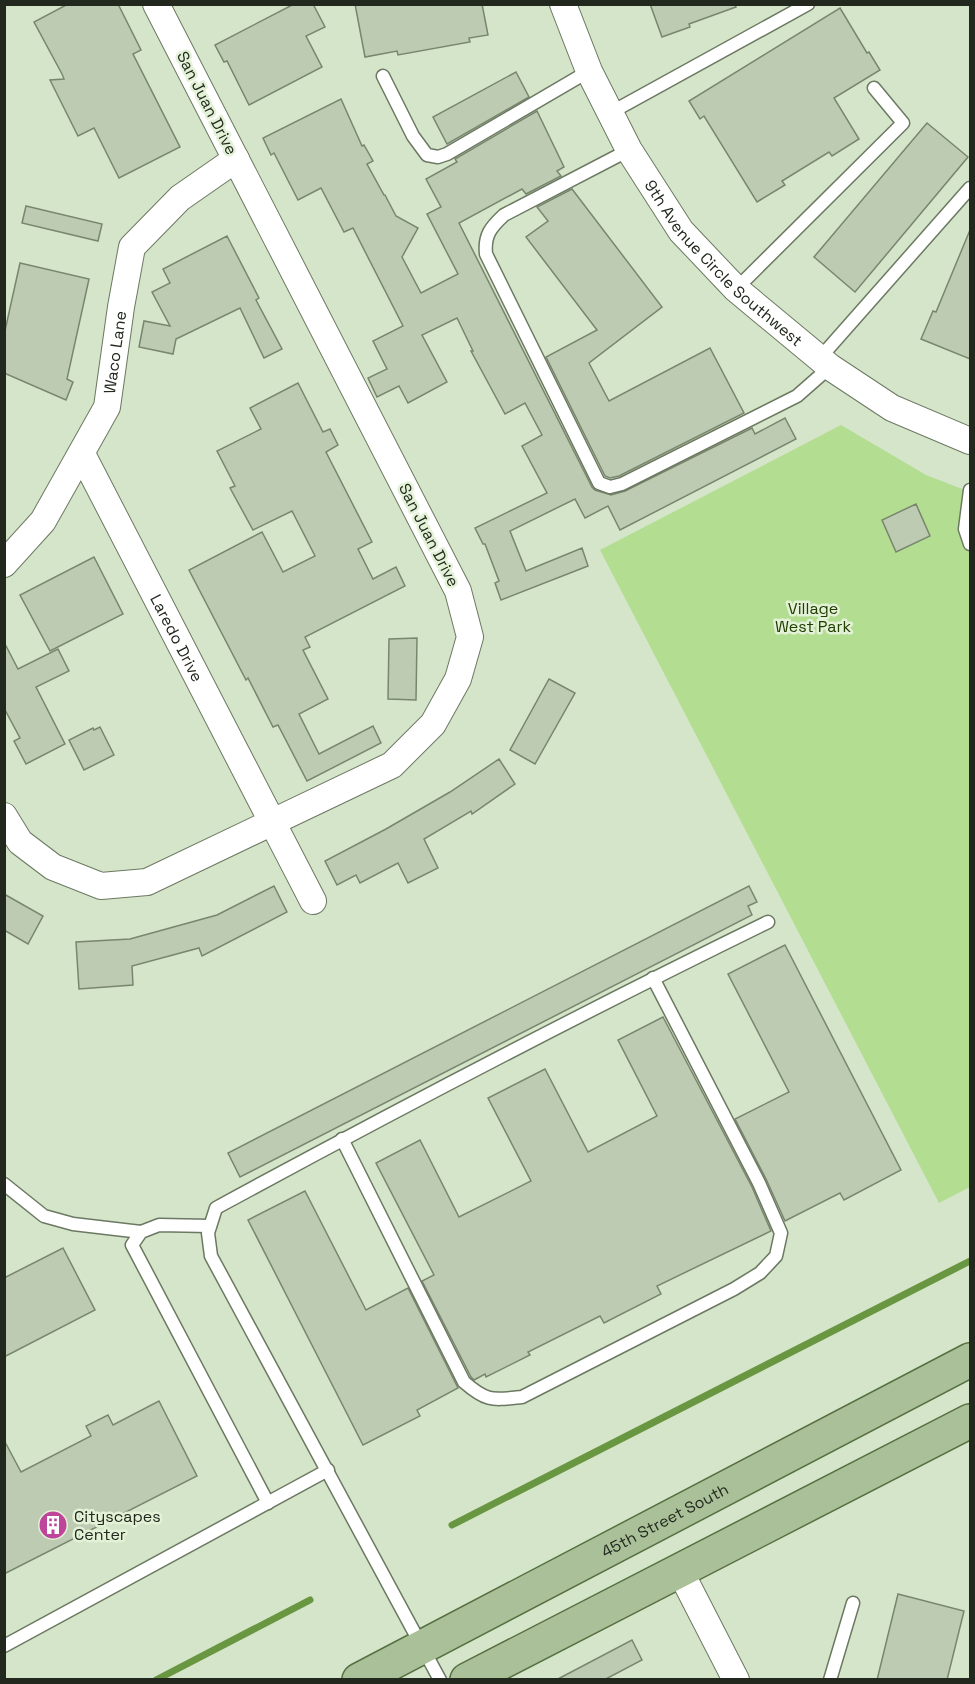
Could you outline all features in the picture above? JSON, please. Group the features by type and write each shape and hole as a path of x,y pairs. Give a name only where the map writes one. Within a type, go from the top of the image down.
{"main road":[{"name":"45th Street South","path":"359,1680 970,1360"},
{"path":"467,1680 970,1420"}],"street":[{"name":"San Juan Drive","path":"4,816 20,842 53,867 101,886 147,882 392,765 433,724 458,679 470,637 458,591 156,4"},
{"name":"9th Avenue Circle Southwest","path":"563,4 589,71 629,150 681,231 736,289 824,363 892,408 970,441"},
{"name":"Waco Lane","path":"4,564 42,521 107,407 120,307 132,247 180,198 236,159"},
{"name":"Laredo Drive","path":"82,454 313,901"},
{"path":"679,1569 736,1680"}],"lane":[{"path":"610,113 808,4"},
{"path":"383,76 413,136 427,155 438,157 447,154 589,71"},
{"path":"736,289 903,123 874,88"},
{"path":"629,150 504,215 490,227 485,241 486,254 599,483 610,487 622,484 797,396 970,188"},
{"path":"970,489 965,529 970,544"},
{"path":"440,1680 211,1256 208,1233 216,1208 342,1139 653,978 768,922"},
{"path":"342,1139 465,1382 481,1396 500,1399 522,1397 734,1288 760,1273 776,1256 781,1233 759,1183 653,978"},
{"path":"4,1184 44,1216 73,1224 141,1232 159,1225 210,1226"},
{"path":"141,1232 132,1245 268,1503"},
{"path":"4,1646 328,1470"},
{"path":"830,1680 853,1604"}],"green space":[{"name":"Village West Park","path":"841,425 926,475 970,492 970,1187 939,1203 600,550"}],"building":[{"path":"68,4 118,4 141,50 133,54 180,147 119,178 94,128 78,136 50,80 64,79 34,22"},
{"path":"294,4 313,4 325,27 306,36 322,67 249,105 227,61 224,62 215,45"},
{"path":"355,4 482,4 488,35 469,38 470,42 398,55 397,51 365,57"},
{"path":"650,4 735,4 736,7 689,24 690,27 662,37"},
{"path":"840,8 880,70 834,98 859,139 832,156 829,152 782,181 785,185 757,202 704,116 700,119 689,101"},
{"path":"516,72 529,97 447,144 433,117"},
{"path":"341,99 362,146 364,145 373,161 367,164 396,216 418,228 402,257 421,293 458,274 427,214 441,207 426,179 457,162 455,159 537,111 564,167 557,171 561,176 526,194 522,189 459,223 595,490 611,495 625,491 752,428 755,434 785,418 796,439 620,530 608,506 585,518 575,499 510,531 526,571 582,548 588,566 501,600 495,583 499,581 485,544 475,528 547,493 522,446 542,435 525,403 505,414 471,351 473,351 457,318 422,335 447,382 408,403 399,386 377,397 368,378 387,369 373,341 403,326 353,228 344,232 321,188 298,200 274,153 271,155 263,138"},
{"path":"927,123 968,157 855,292 814,257"},
{"path":"572,189 662,307 589,363 609,401 710,348 744,413 619,476 610,478 605,476 546,357 597,330 526,237 548,221 537,207"},
{"path":"26,206 102,224 98,241 22,223"},
{"path":"970,230 970,359 921,339 933,311 936,312"},
{"path":"227,236 259,298 256,300 282,349 264,358 240,308 176,339 173,354 139,347 144,321 170,326 152,292 170,283 163,269"},
{"path":"20,263 89,279 67,379 73,382 66,400 4,373 4,335"},
{"path":"298,383 323,432 330,429 338,445 326,452 372,542 358,549 373,579 396,567 405,586 305,637 310,647 303,650 328,699 299,714 319,754 373,726 381,743 307,781 278,725 273,727 248,678 246,680 189,570 262,532 283,572 315,556 292,511 253,530 230,488 235,486 217,451 261,429 250,408"},
{"path":"916,504 930,536 896,552 882,520"},
{"path":"94,557 123,614 50,651 20,595"},
{"path":"417,638 416,700 388,699 389,639"},
{"path":"4,642 18,669 58,649 69,671 36,687 65,744 26,764 14,741 20,738 4,708"},
{"path":"549,679 575,693 535,764 510,750"},
{"path":"100,727 114,755 84,770 69,740"},
{"path":"499,759 515,784 472,814 471,811 424,839 438,868 408,883 398,863 360,883 356,875 337,885 325,861 450,792"},
{"path":"274,886 287,912 202,956 199,948 132,966 133,985 79,989 76,942 130,939 217,915"},
{"path":"749,886 757,902 748,906 752,915 240,1177 228,1153"},
{"path":"4,894 43,916 28,944 4,930"},
{"path":"785,945 901,1170 844,1200 840,1193 785,1221 735,1119 789,1092 728,974"},
{"path":"663,1017 752,1187 771,1231 657,1286 661,1294 604,1323 600,1316 528,1352 530,1355 486,1377 485,1374 474,1380 422,1281 434,1275 376,1163 420,1140 459,1217 531,1181 488,1098 545,1069 588,1152 657,1116 618,1040"},
{"path":"305,1191 366,1310 408,1288 458,1388 417,1410 420,1416 363,1445 248,1220"},
{"path":"63,1248 95,1310 4,1357 4,1278"},
{"name":"Cityscapes Center","path":"159,1401 197,1476 4,1574 4,1440 21,1472 91,1436 86,1426 108,1415 113,1425"},
{"path":"898,1594 964,1611 947,1680 877,1680"},
{"path":"632,1640 642,1660 604,1680 556,1680"}],"waterway":[{"path":"452,1525 970,1261"},
{"path":"156,1680 310,1600"}],"place":[{"name":"Cityscapes Center","path":"53,1525"}]}
